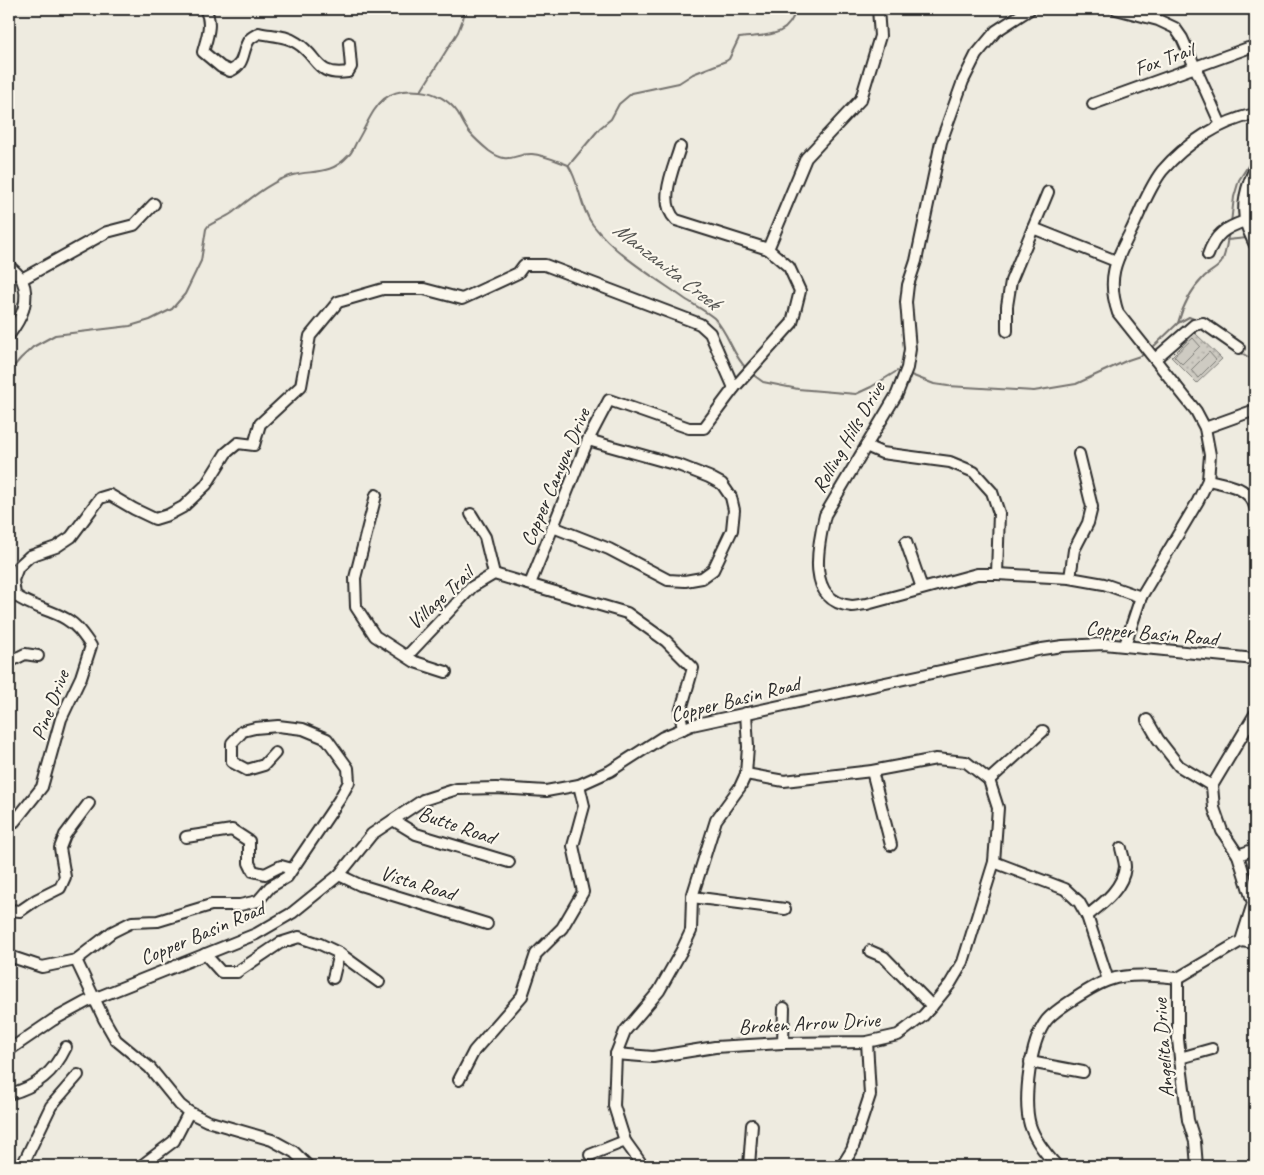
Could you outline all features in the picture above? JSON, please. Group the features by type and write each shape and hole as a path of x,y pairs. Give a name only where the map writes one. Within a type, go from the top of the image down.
{"street":[{"path":"206,9 210,28 203,52 221,68 230,71 236,68 244,56 249,40 259,33 288,37 299,44 322,69 338,74 348,72 351,67 349,43"},
{"path":"680,147 667,200 669,214 676,220 768,249 806,158 862,99 880,36 878,9"},
{"name":"Rolling Hills Drive","path":"1030,9 996,31 976,55 963,81 941,142 916,262 908,286 906,302 910,349 907,368 897,394 825,515 817,572 821,588 833,600 851,606 867,604 977,574 1070,578 1104,584 1141,597"},
{"path":"1116,9 1158,20 1175,28 1196,67 1221,125"},
{"name":"Fox Trail","path":"1094,104 1248,48"},
{"path":"1125,645 1141,597 1198,501 1208,480 1210,455 1206,428 1196,411 1118,313 1113,298 1112,280 1116,261 1161,172 1180,153 1221,125 1255,114"},
{"path":"1255,169 1251,176 1245,201 1246,221 1255,246"},
{"path":"1007,331 1007,306 1011,281 1048,192"},
{"path":"22,279 107,232 134,225 154,204"},
{"path":"1208,255 1212,243 1221,233 1231,226 1246,221"},
{"path":"1033,228 1116,261"},
{"name":"Copper Canyon Drive","path":"530,584 588,440 609,400 689,428 704,428 734,388 792,323 800,291 790,268 768,249"},
{"name":"Pine Drive","path":"9,826 42,787 61,719 81,677 91,646 80,630 67,619 23,602 15,595 13,580 18,567 30,556 56,547 71,537 100,498 110,495 134,510 155,519 168,516 183,507 206,485 226,453 238,443 254,445 260,424 301,386 310,336 338,302 383,289 424,289 462,299 518,273 524,265 545,265 700,324 710,334 734,388"},
{"path":"9,266 22,279 26,297 24,309 9,335"},
{"path":"1153,357 1194,325 1203,323 1239,348"},
{"path":"1206,428 1255,410"},
{"path":"553,527 609,550 668,580 685,581 702,578 713,570 732,530 734,510 731,497 722,484 681,466 588,440"},
{"path":"866,446 882,453 950,462 974,472 992,492 999,513 997,574"},
{"path":"1070,578 1074,550 1088,523 1092,507 1079,454"},
{"path":"1208,480 1243,491 1254,502 1255,507"},
{"path":"376,496 355,578 356,607 375,636 415,662 446,672"},
{"path":"471,514 485,537 494,574"},
{"path":"906,542 922,588"},
{"name":"Village Trail","path":"406,656 472,587 494,574 530,584"},
{"path":"530,584 627,613 666,641 692,668 680,713 683,728"},
{"name":"Copper Basin Road","path":"9,1050 53,1020 86,1002 256,934 292,913 339,875 372,834 423,800 457,789 496,788 546,791 579,785 610,771 663,737 703,722 1042,649 1093,644 1125,645 1255,660"},
{"path":"9,662 25,654 38,656"},
{"path":"644,1166 625,1141 614,1106 616,1054 624,1031 659,991 691,931 692,897 716,820 740,787 746,774 748,747 746,713"},
{"path":"1255,714 1212,786 1214,808 1222,831 1238,855 1253,903 1241,941 1255,943"},
{"path":"1147,720 1158,739 1179,766 1212,786"},
{"path":"9,956 42,967 76,960 112,932 132,922 158,921 211,905 240,905 258,901 270,887 287,877 301,859 349,782 348,768 327,739 303,729 278,726 255,728 243,731 232,743 232,762 247,770 264,765 275,753"},
{"path":"746,774 784,781 872,772 936,759 966,762 989,780 1043,732"},
{"path":"872,772 890,845"},
{"name":"Broken Arrow Drive","path":"616,1054 653,1058 715,1047 783,1043 867,1042 898,1035 924,1016 950,984 963,962 994,862 998,808 989,780"},
{"path":"459,1080 474,1051 522,996 536,954 562,928 583,892 574,846 584,806 579,785"},
{"path":"9,910 20,911 36,900 60,888 65,877 60,848 65,835 89,803"},
{"name":"Butte Road","path":"393,820 416,834 509,862"},
{"path":"186,838 232,830 249,841 249,864 253,871 265,874 281,866 292,869"},
{"path":"1087,916 1105,901 1121,882 1125,866 1121,848"},
{"path":"1238,855 1255,849"},
{"path":"994,862 1065,889 1079,902 1087,916 1108,980"},
{"name":"Vista Road","path":"339,875 360,885 487,924"},
{"path":"692,897 785,909"},
{"path":"205,954 220,972 237,972 280,944 300,937 339,953 379,982"},
{"name":"Angelita Drive","path":"1196,1166 1178,1039 1178,978 1241,941"},
{"path":"870,951 884,957 932,1006"},
{"path":"333,978 339,953"},
{"path":"76,960 116,1040 150,1068 171,1096 189,1112 207,1120 272,1140 294,1152 304,1165"},
{"path":"1057,1166 1042,1149 1029,1123 1030,1062 1036,1041 1046,1020 1058,1009 1108,980 1120,977 1153,976 1178,978"},
{"path":"783,1043 784,1008"},
{"path":"842,1166 852,1150 870,1095 867,1042"},
{"path":"9,1094 40,1080 59,1062 66,1047"},
{"path":"1180,1058 1212,1049"},
{"path":"1030,1062 1083,1072"},
{"path":"22,1166 52,1106 78,1075"},
{"path":"141,1166 174,1141 189,1112"},
{"path":"749,1166 752,1125"},
{"path":"590,1155 625,1141"}],"shaded area":[{"path":"1195,333 1222,359 1197,383 1171,357"},
{"path":"1193,338 1200,346 1182,364 1174,356"},
{"path":"1209,352 1216,360 1198,378 1191,370"}],"waterway":[{"path":"421,91 458,32 465,9"},
{"path":"569,165 600,128 611,119 619,104 632,93 679,83 693,74 726,61 729,59 739,38 774,34 781,31 792,19 796,9"},
{"name":"Manzanita Creek","path":"9,372 33,347 55,335 130,326 150,320 172,309 185,294 201,261 208,226 229,215 277,181 293,175 329,169 342,162 352,152 379,104 386,97 406,91 426,92 437,95 446,101 455,109 472,135 489,151 502,158 532,154 568,165 589,218 602,236 636,265 714,318 747,369"},
{"path":"1231,223 1234,197 1239,180 1255,155"},
{"path":"1178,323 1194,288 1221,263 1229,233"},
{"path":"1227,240 1247,238"},
{"name":"Manzanita Creek","path":"1151,349 1178,323 1189,317 1196,320"},
{"name":"Manzanita Creek","path":"1240,352 1255,361"},
{"name":"Manzanita Creek","path":"911,375 934,384 948,386 1034,391 1076,384 1128,360 1146,354"},
{"name":"Manzanita Creek","path":"752,374 763,382 798,389 856,394 897,371"}]}
